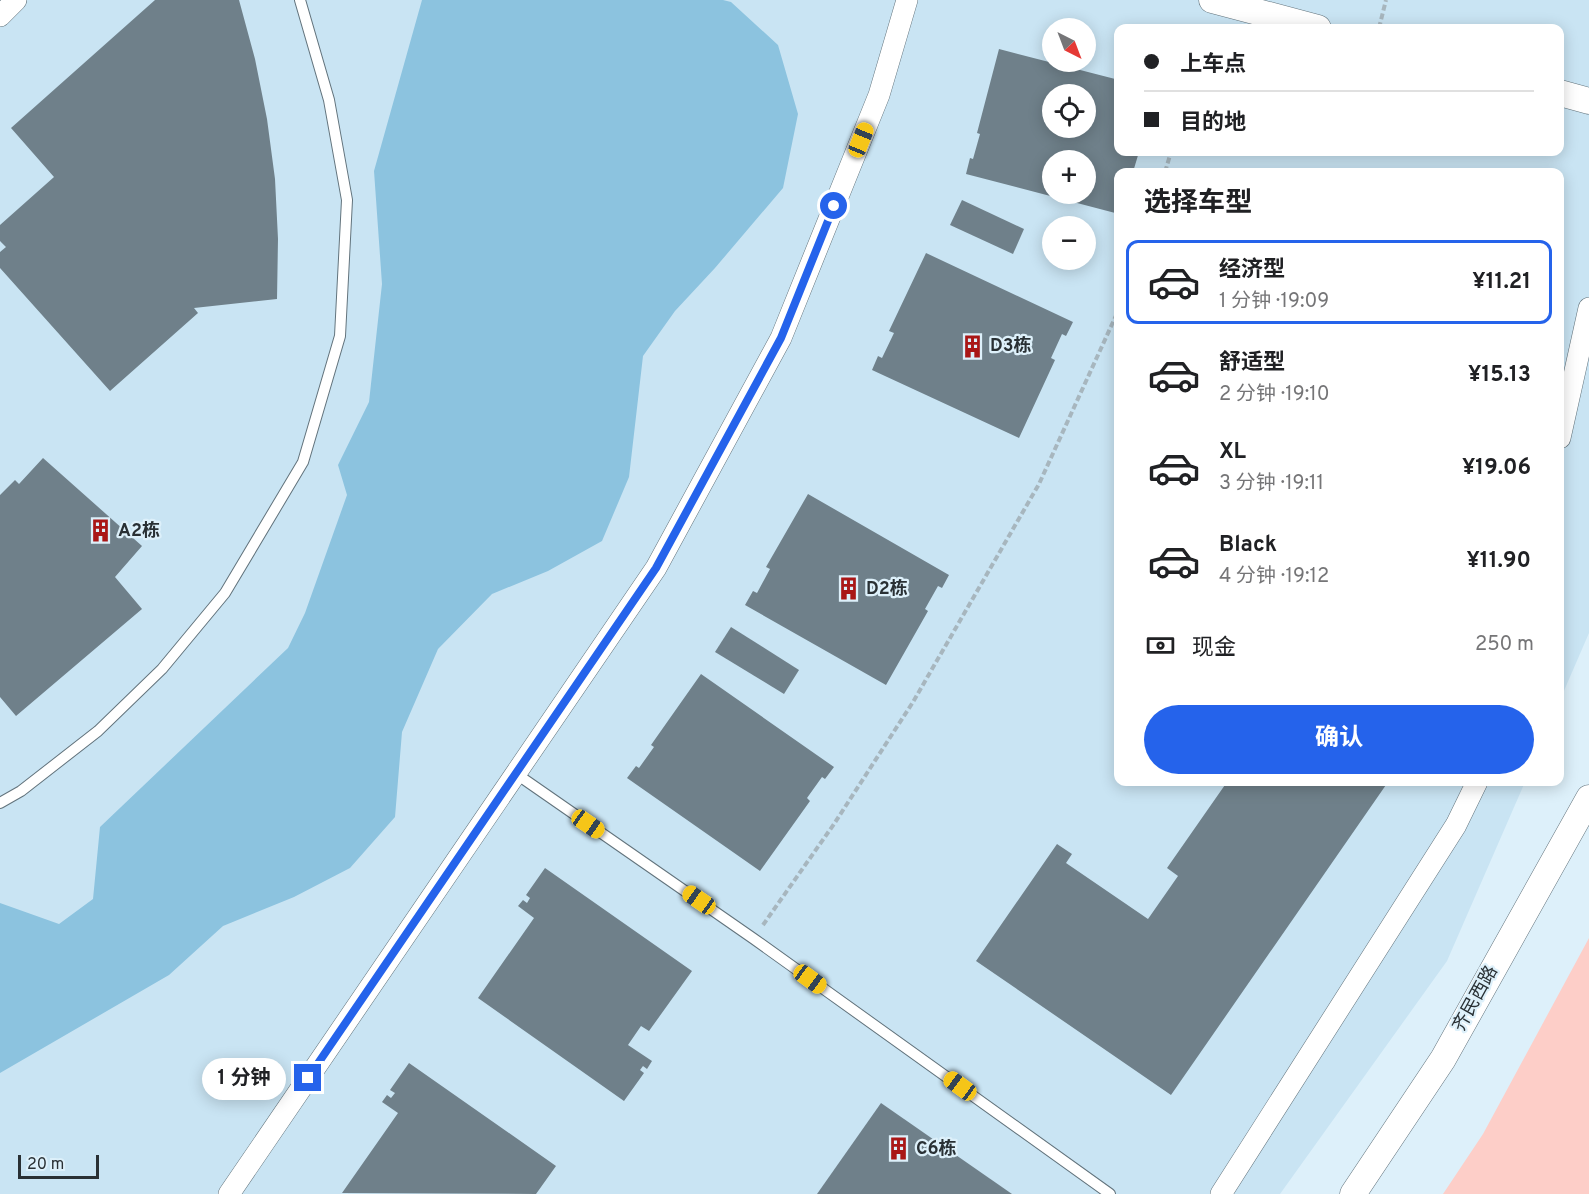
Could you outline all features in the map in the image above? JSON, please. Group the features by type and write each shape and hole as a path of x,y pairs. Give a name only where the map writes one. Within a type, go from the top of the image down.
{"street":[{"path":"0,16 16,0"},
{"path":"229,1194 656,568 781,338 879,95 907,0"},
{"path":"1212,0 1303,24"},
{"path":"1564,94 1589,101"},
{"path":"1564,420 1589,308"},
{"path":"1221,1194 1456,825 1475,786"},
{"name":"齐民西路","path":"1353,1194 1443,1059 1589,798"}],"lane":[{"path":"0,803 21,791 98,731 162,669 225,593 303,462 340,336 347,200 328,100 300,0"},
{"path":"515,773 754,939 1110,1194"}],"path":[{"path":"1379,24 1386,0"},
{"path":"754,939 834,824 913,702 1040,484 1114,320"}],"shaded area":[{"path":"0,0 1589,0 1589,633 1564,691 1564,168 1114,168 1114,786 1523,786 1447,961 1280,1194 0,1194"},
{"path":"1589,938 1589,1194 1443,1194 1483,1134"}],"water":[{"path":"422,0 723,0 731,2 778,45 798,114 783,188 675,311 643,356 629,477 602,541 548,571 492,594 438,649 402,732 395,817 350,868 294,897 223,926 169,975 0,1073 0,903 59,924 93,899 100,827 288,648 305,613 347,495 338,465 369,402 382,284 374,171"}],"building":[{"path":"155,0 239,0 255,59 267,119 275,179 278,239 277,299 194,308 198,313 110,391 0,268 0,252 6,247 0,241 0,225 54,177 11,128"},
{"path":"999,49 1042,60 1042,72 1088,72 1114,79 1114,156 1138,156 1134,168 1114,168 1114,213 1081,204 1096,204 1096,150 1042,150 1042,194 966,174 970,158 973,159 980,134 977,133"},
{"path":"962,200 1024,229 1013,254 950,225"},
{"name":"D3栋","path":"926,253 1073,322 1066,336 1062,334 1051,358 1055,360 1019,438 872,370 878,356 882,358 894,333 889,331"},
{"path":"43,458 142,546 115,577 142,609 16,716 0,697 0,495 15,480 19,484"},
{"name":"D2栋","path":"808,494 949,575 942,588 938,586 925,609 928,611 886,685 745,605 753,591 757,593 770,569 766,567"},
{"path":"731,627 799,670 784,694 715,652"},
{"path":"701,674 834,767 825,779 822,777 807,798 810,801 760,871 627,778 636,766 639,768 654,747 651,745"},
{"path":"1224,786 1385,786 1171,1095 976,961 1057,844 1072,854 1066,863 1148,919 1178,876 1167,868"},
{"path":"545,868 692,971 649,1031 641,1026 628,1045 652,1061 647,1069 643,1066 640,1070 644,1073 624,1101 478,998 534,918 518,906 523,900 527,903 530,898 526,895"},
{"path":"409,1063 556,1166 536,1194 342,1193 398,1113 382,1102 387,1095 391,1098 395,1093 390,1090"},
{"name":"C6栋","path":"881,1103 1012,1194 817,1194"}],"place":[{"name":"D3栋","path":"972,346"},
{"name":"A2栋","path":"100,531"},
{"name":"D2栋","path":"848,589"},
{"name":"C6栋","path":"898,1149"}],"route":[{"path":"308,1078 656,568 781,338 834,206"}]}
